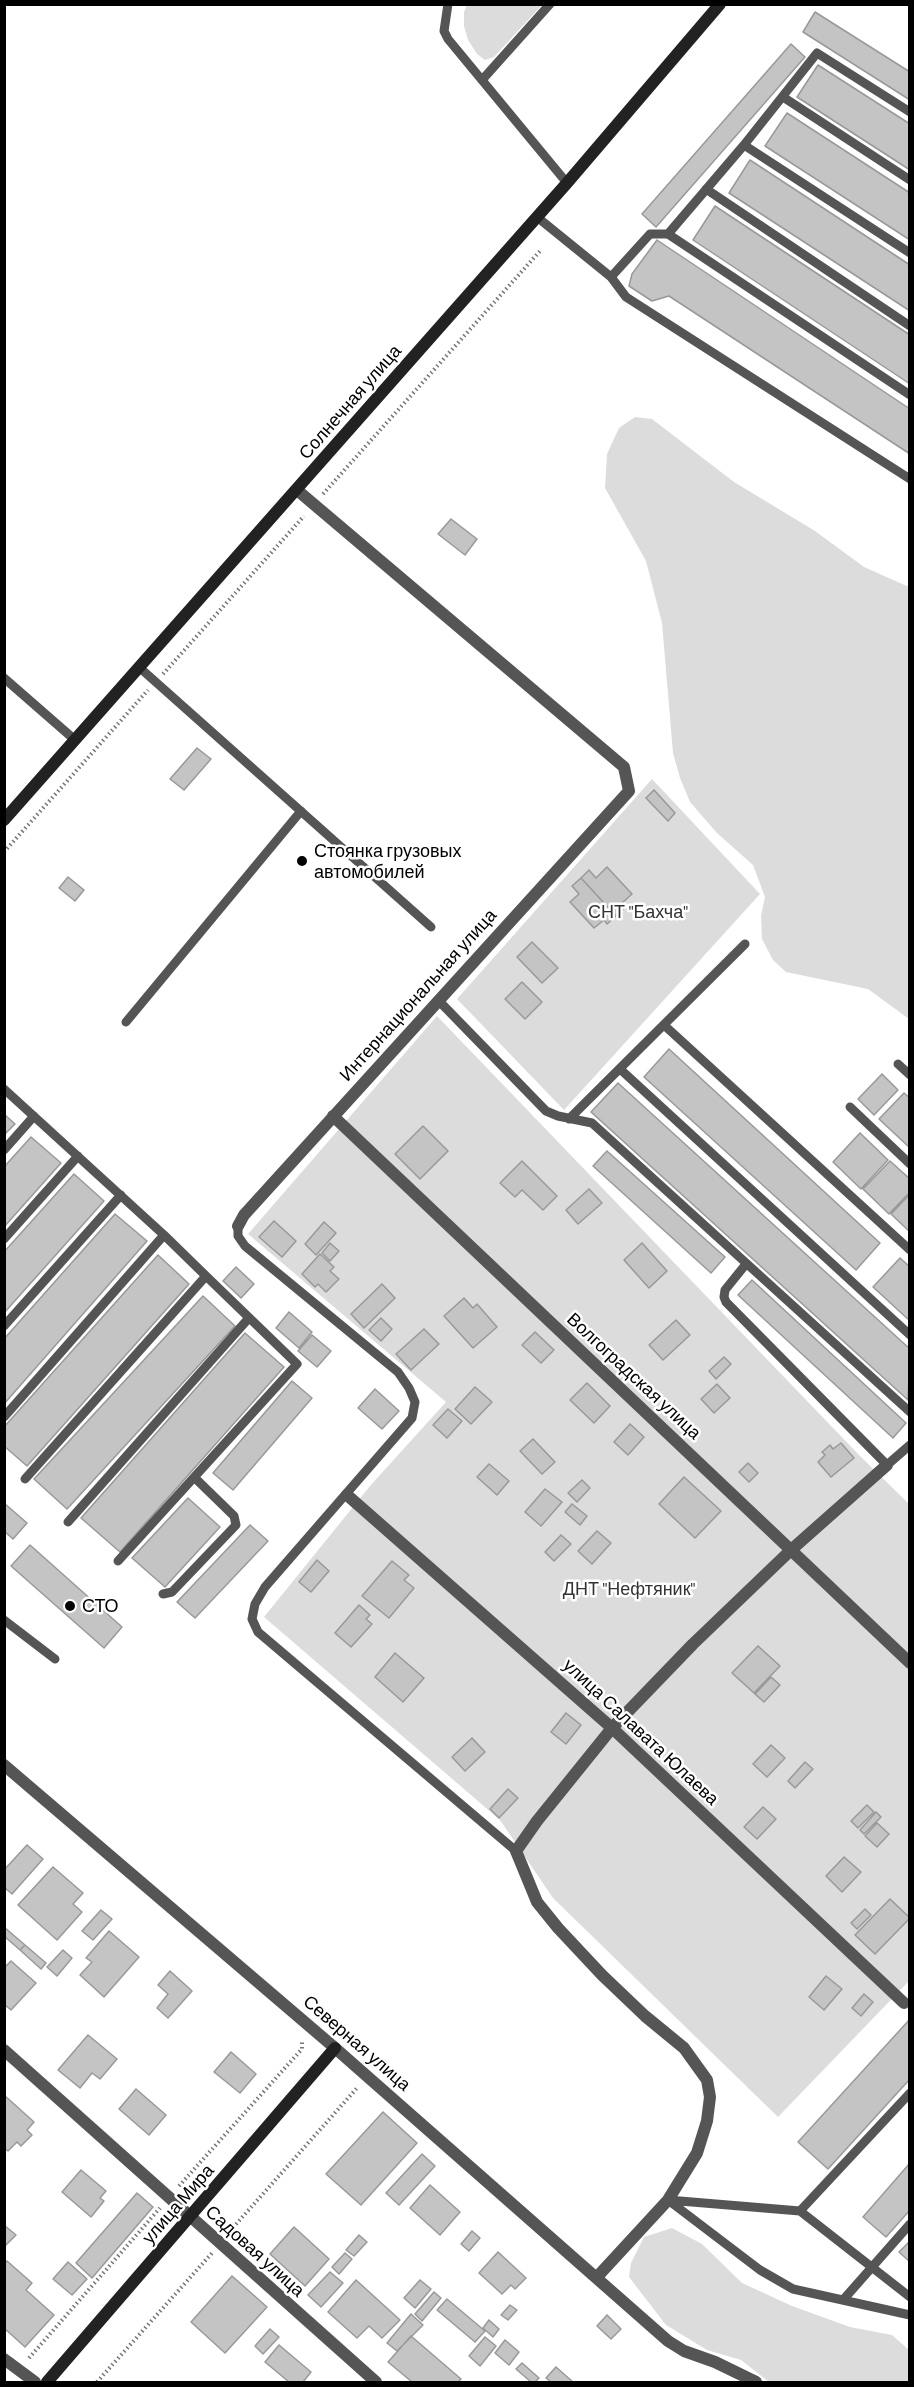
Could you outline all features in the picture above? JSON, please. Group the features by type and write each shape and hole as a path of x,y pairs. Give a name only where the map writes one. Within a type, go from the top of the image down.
{"street":[{"name":"Солнечная улица","path":"4,820 567,183 720,4"},
{"path":"297,490 314,504"},
{"name":"Интернациональная улица","path":"238,1226 244,1215 629,791 624,767 314,504"},
{"name":"Волгоградская улица","path":"333,1116 909,1663"},
{"path":"597,2277 668,2200 698,2153 707,2121 710,2097 707,2080 684,2048 645,2016 558,1928 537,1902 516,1851 537,1821 612,1728 693,1644 791,1550 887,1465"},
{"name":"улица Салавата Юлаева","path":"347,1495 612,1728 904,2003"},
{"name":"Северная улица","path":"4,1765 335,2048 668,2341 684,2351 724,2366 756,2382"},
{"name":"улица Мира","path":"47,2382 335,2048"},
{"name":"Садовая улица","path":"4,2050 376,2382"},
{"path":"4,2359 35,2382"}],"lane":[{"path":"448,4 444,30 448,39 567,183"},
{"path":"482,80 550,4"},
{"path":"668,234 744,145 817,53 909,112"},
{"path":"783,97 909,180"},
{"path":"744,145 909,253"},
{"path":"706,189 909,326"},
{"path":"537,217 611,277 626,297 909,479"},
{"path":"611,277 650,234 668,234 909,395"},
{"path":"140,668 431,927"},
{"path":"4,678 75,740"},
{"path":"126,1022 301,811"},
{"path":"569,1119 745,944"},
{"path":"438,1000 546,1111 569,1119 592,1123 909,1412"},
{"path":"664,1025 909,1250"},
{"path":"898,1064 909,1075"},
{"path":"620,1069 909,1335"},
{"path":"4,1089 164,1235 248,1319 297,1364 118,1561"},
{"path":"850,1107 909,1164"},
{"path":"4,1150 34,1116"},
{"path":"4,1239 78,1156"},
{"path":"4,1326 121,1195"},
{"path":"238,1226 238,1236 245,1246 398,1372 415,1402 412,1418 265,1587 255,1604 252,1619 255,1626 258,1632 516,1851"},
{"path":"4,1417 164,1235"},
{"path":"746,1264 725,1290 723,1297 726,1302 887,1465 909,1445"},
{"path":"25,1479 206,1276"},
{"path":"68,1522 248,1319"},
{"path":"163,1594 172,1592 236,1525 234,1516 195,1478"},
{"path":"4,1620 55,1659"},
{"path":"800,2211 909,2093"},
{"path":"668,2200 800,2211 909,2297"},
{"path":"668,2200 760,2270 794,2289 908,2312"},
{"path":"843,2300 909,2224"}],"path":[{"path":"4,852 540,251"},
{"path":"18,2369 302,2049 301,2037"}],"green space":[{"path":"467,4 542,5 494,57 485,60 477,54 468,40 464,26 464,12"},
{"path":"635,417 652,419 734,482 815,531 864,567 909,587 909,1019 868,989 786,972 773,960 762,939 761,916 765,897 753,865 717,833 690,802 673,753 662,623 646,561 605,488 607,454 619,428"},
{"name":"СНТ \"Бахча\"","path":"652,779 760,894 564,1110 457,999"},
{"name":"ДНТ \"Нефтяник\"","path":"437,1016 860,1456 909,1504 909,1981 778,2117 553,1898 500,1820 264,1617 370,1486 446,1402 248,1234"},
{"path":"672,2228 702,2244 742,2283 792,2306 850,2327 892,2335 909,2350 909,2382 769,2382 741,2360 707,2350 666,2325 629,2277 631,2263 644,2237"}],"building":[{"path":"815,12 910,72 910,100 803,32"},
{"path":"791,44 805,57 656,227 642,214"},
{"path":"818,65 910,124 910,170 797,97"},
{"path":"787,113 910,193 910,240 765,146"},
{"path":"750,160 910,265 910,311 729,193"},
{"path":"715,206 910,335 910,384 693,240"},
{"path":"657,240 910,409 910,454 669,296 652,301 629,286 632,274"},
{"path":"451,519 477,539 465,555 438,534"},
{"path":"197,748 211,759 184,790 170,779"},
{"path":"654,790 675,813 668,821 646,798"},
{"path":"607,867 632,894 621,904 624,908 616,916 581,878 589,870 596,878"},
{"path":"68,877 84,890 75,901 59,888"},
{"path":"581,878 616,916 607,924 604,920 594,928 570,902 579,894 572,886"},
{"path":"532,942 558,968 542,983 517,957"},
{"path":"522,982 542,1002 525,1019 505,999"},
{"path":"669,1049 880,1243 856,1270 644,1077"},
{"path":"882,1074 898,1090 874,1115 858,1099"},
{"path":"618,1083 910,1349 908,1400 591,1112"},
{"path":"904,1093 910,1098 910,1148 879,1119"},
{"path":"4,1114 15,1124 4,1135"},
{"path":"423,1126 448,1151 420,1179 395,1154"},
{"path":"860,1133 888,1160 861,1189 833,1162"},
{"path":"31,1137 61,1163 4,1227 4,1167"},
{"path":"607,1151 725,1257 711,1273 593,1166"},
{"path":"522,1161 557,1196 543,1210 522,1190 515,1197 500,1183"},
{"path":"890,1161 910,1179 910,1192 889,1214 863,1189"},
{"path":"74,1174 104,1201 4,1313 4,1252"},
{"path":"589,1189 602,1203 578,1224 566,1210"},
{"path":"910,1194 910,1232 891,1214"},
{"path":"115,1214 147,1241 4,1404 4,1339"},
{"path":"274,1221 296,1241 282,1257 259,1237"},
{"path":"324,1222 336,1233 316,1255 305,1244"},
{"path":"330,1243 339,1251 330,1261 322,1253"},
{"path":"642,1243 667,1271 649,1288 624,1260"},
{"path":"320,1254 334,1267 330,1271 339,1279 326,1292 318,1284 315,1287 302,1274"},
{"path":"158,1255 189,1284 27,1466 4,1446 4,1427"},
{"path":"900,1258 910,1267 910,1321 873,1287"},
{"path":"236,1267 254,1284 241,1298 223,1281"},
{"path":"752,1280 906,1423 893,1438 738,1295"},
{"path":"382,1284 395,1298 364,1328 351,1314"},
{"path":"203,1296 235,1326 67,1509 34,1479"},
{"path":"464,1298 473,1308 477,1304 497,1327 473,1348 444,1316"},
{"path":"289,1312 312,1332 299,1348 276,1328"},
{"path":"381,1318 392,1329 381,1341 369,1330"},
{"path":"676,1320 690,1335 663,1360 649,1345"},
{"path":"424,1329 439,1344 411,1370 396,1354"},
{"path":"535,1332 554,1350 541,1363 522,1345"},
{"path":"245,1333 284,1367 120,1552 81,1518"},
{"path":"312,1335 331,1351 317,1367 298,1351"},
{"path":"724,1357 731,1364 716,1379 709,1371"},
{"path":"292,1381 312,1398 233,1490 213,1473"},
{"path":"587,1383 610,1406 594,1423 570,1400"},
{"path":"717,1384 730,1398 714,1413 701,1399"},
{"path":"475,1387 492,1402 471,1424 455,1409"},
{"path":"375,1389 399,1411 382,1429 358,1408"},
{"path":"448,1409 462,1421 447,1438 433,1425"},
{"path":"630,1424 644,1437 628,1455 614,1442"},
{"path":"533,1439 555,1462 542,1474 520,1451"},
{"path":"841,1443 854,1458 831,1477 818,1462 825,1455 822,1452 830,1445 833,1449"},
{"path":"748,1463 758,1473 749,1482 739,1472"},
{"path":"489,1464 509,1481 497,1495 477,1477"},
{"path":"684,1477 721,1511 695,1538 659,1504"},
{"path":"582,1480 590,1488 577,1502 568,1493"},
{"path":"545,1489 562,1502 541,1526 525,1512"},
{"path":"188,1498 220,1527 165,1587 132,1558"},
{"path":"4,1503 27,1523 13,1539 4,1531"},
{"path":"572,1504 587,1516 580,1525 565,1512"},
{"path":"250,1525 268,1541 195,1618 177,1602"},
{"path":"597,1531 611,1543 592,1564 578,1551"},
{"path":"561,1535 571,1544 554,1561 545,1552"},
{"path":"30,1545 122,1627 104,1648 11,1566"},
{"path":"317,1560 329,1571 311,1592 299,1582"},
{"path":"392,1561 409,1575 404,1580 414,1588 389,1618 362,1596"},
{"path":"359,1605 370,1615 366,1619 372,1624 351,1647 335,1633"},
{"path":"758,1646 780,1666 754,1693 732,1673"},
{"path":"395,1653 424,1678 403,1702 375,1677"},
{"path":"771,1677 780,1685 764,1702 755,1694"},
{"path":"566,1713 581,1725 566,1744 551,1732"},
{"path":"472,1738 485,1752 465,1771 452,1757"},
{"path":"771,1745 785,1758 767,1777 753,1764"},
{"path":"805,1762 813,1769 795,1788 788,1781"},
{"path":"508,1789 518,1798 499,1818 490,1809"},
{"path":"867,1805 874,1812 858,1828 851,1821"},
{"path":"763,1807 776,1819 757,1839 744,1827"},
{"path":"876,1812 881,1817 864,1834 860,1830"},
{"path":"877,1823 889,1834 877,1847 865,1836"},
{"path":"27,1845 43,1859 12,1894 4,1887 4,1870"},
{"path":"844,1857 861,1872 842,1892 826,1876"},
{"path":"53,1867 83,1893 73,1904 82,1912 57,1940 18,1905"},
{"path":"890,1899 910,1918 875,1954 855,1935"},
{"path":"865,1909 871,1915 857,1929 851,1923"},
{"path":"101,1910 112,1919 93,1940 82,1931"},
{"path":"4,1927 25,1945 20,1950 4,1936"},
{"path":"109,1931 139,1957 104,1997 80,1975 92,1962 86,1958"},
{"path":"25,1945 46,1963 41,1969 20,1950"},
{"path":"63,1950 72,1958 57,1976 47,1967"},
{"path":"11,1961 36,1983 11,2010 4,2004 4,1968"},
{"path":"170,1971 192,1991 168,2018 157,2008 168,1994 158,1985"},
{"path":"826,1976 842,1989 824,2010 809,1997"},
{"path":"864,1994 873,2002 861,2016 852,2008"},
{"path":"910,2019 910,2079 828,2169 798,2142"},
{"path":"88,2035 117,2059 100,2079 92,2073 80,2088 58,2070"},
{"path":"231,2052 256,2074 240,2093 214,2072"},
{"path":"136,2089 166,2115 149,2135 119,2109"},
{"path":"4,2095 34,2122 27,2130 32,2135 21,2146 17,2142 8,2151 4,2148"},
{"path":"383,2112 417,2143 361,2205 326,2174"},
{"path":"422,2154 435,2166 399,2205 386,2193"},
{"path":"910,2163 910,2210 886,2237 863,2217"},
{"path":"81,2170 106,2191 100,2198 104,2201 91,2217 62,2192"},
{"path":"430,2185 460,2212 440,2235 410,2208"},
{"path":"137,2193 153,2207 92,2278 76,2263"},
{"path":"4,2225 16,2235 4,2247"},
{"path":"294,2227 329,2259 305,2286 270,2254"},
{"path":"472,2231 480,2238 469,2251 461,2244"},
{"path":"359,2235 367,2242 354,2256 346,2250"},
{"path":"910,2241 910,2262 899,2252"},
{"path":"498,2252 526,2278 515,2289 511,2285 502,2294 479,2273"},
{"path":"345,2253 352,2259 339,2274 332,2267"},
{"path":"7,2261 32,2283 26,2290 54,2315 25,2347 4,2328 4,2264"},
{"path":"68,2262 87,2279 72,2295 53,2279"},
{"path":"330,2272 343,2283 321,2307 308,2295"},
{"path":"232,2276 267,2307 225,2353 191,2322"},
{"path":"356,2280 400,2320 382,2338 369,2326 357,2338 328,2312"},
{"path":"420,2280 431,2289 415,2308 404,2298"},
{"path":"434,2292 441,2298 422,2321 415,2314"},
{"path":"447,2299 485,2331 475,2342 437,2310"},
{"path":"510,2305 517,2310 508,2320 501,2315"},
{"path":"411,2314 423,2325 397,2351 387,2343"},
{"path":"607,2315 621,2329 611,2339 597,2326"},
{"path":"489,2320 499,2329 493,2337 483,2328"},
{"path":"270,2329 279,2337 263,2354 255,2346"},
{"path":"411,2336 461,2379 458,2382 412,2382 388,2362"},
{"path":"485,2337 496,2346 480,2366 469,2356"},
{"path":"505,2340 519,2352 509,2365 495,2353"},
{"path":"279,2345 311,2372 303,2382 289,2382 265,2362"},
{"path":"522,2363 539,2378 535,2382 531,2382 516,2369"},
{"path":"556,2367 573,2382 551,2382 546,2378"}],"place":[{"name":"Стоянка грузовых автомобилей","path":"302,861"},
{"name":"СТО","path":"70,1606"}]}
